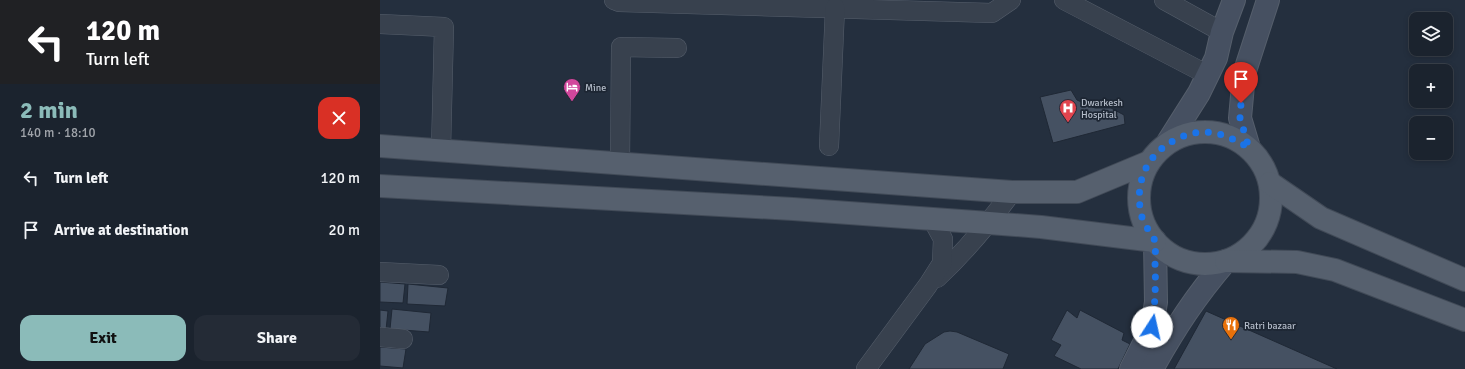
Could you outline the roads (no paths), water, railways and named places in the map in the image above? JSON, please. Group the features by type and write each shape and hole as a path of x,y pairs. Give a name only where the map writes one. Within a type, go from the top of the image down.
{"main road":[{"path":"1234,0 1222,32 1216,58 1208,75 1168,142 1149,162 1141,182 1139,203 1144,223 1155,241 1170,254 1188,262 1207,264 1226,261 1297,262 1335,270 1465,320"},
{"path":"1249,148 1240,118 1244,74 1268,0"},
{"path":"1152,369 1177,324 1200,291 1226,261 1244,252 1261,233 1267,222 1272,202 1270,183 1262,164 1249,148 1231,137 1210,132 1188,134 1168,142"},
{"path":"380,146 1012,192 1077,192 1149,162"},
{"path":"1270,183 1321,218 1465,280"},
{"path":"380,186 793,209 1041,227 1155,241"},
{"path":"1131,369 1152,327 1156,302 1155,241"}],"street":[{"path":"614,0 619,2 753,3 835,8 992,13 1011,0"},
{"path":"1064,0 1208,75"},
{"path":"1164,0 1222,32"},
{"path":"829,146 835,8"},
{"path":"380,24 444,27 441,150"},
{"path":"620,163 621,47 677,48"},
{"path":"928,285 953,263 989,223 1012,192"},
{"path":"866,369 928,285 942,263 943,239 932,219"},
{"path":"380,272 439,275"},
{"path":"380,337 403,339"}],"place":[{"name":"Mine","path":"572,102"},
{"name":"Dwarkesh Hospital","path":"1068,123"},
{"name":"Ratri bazaar","path":"1231,340"}]}
